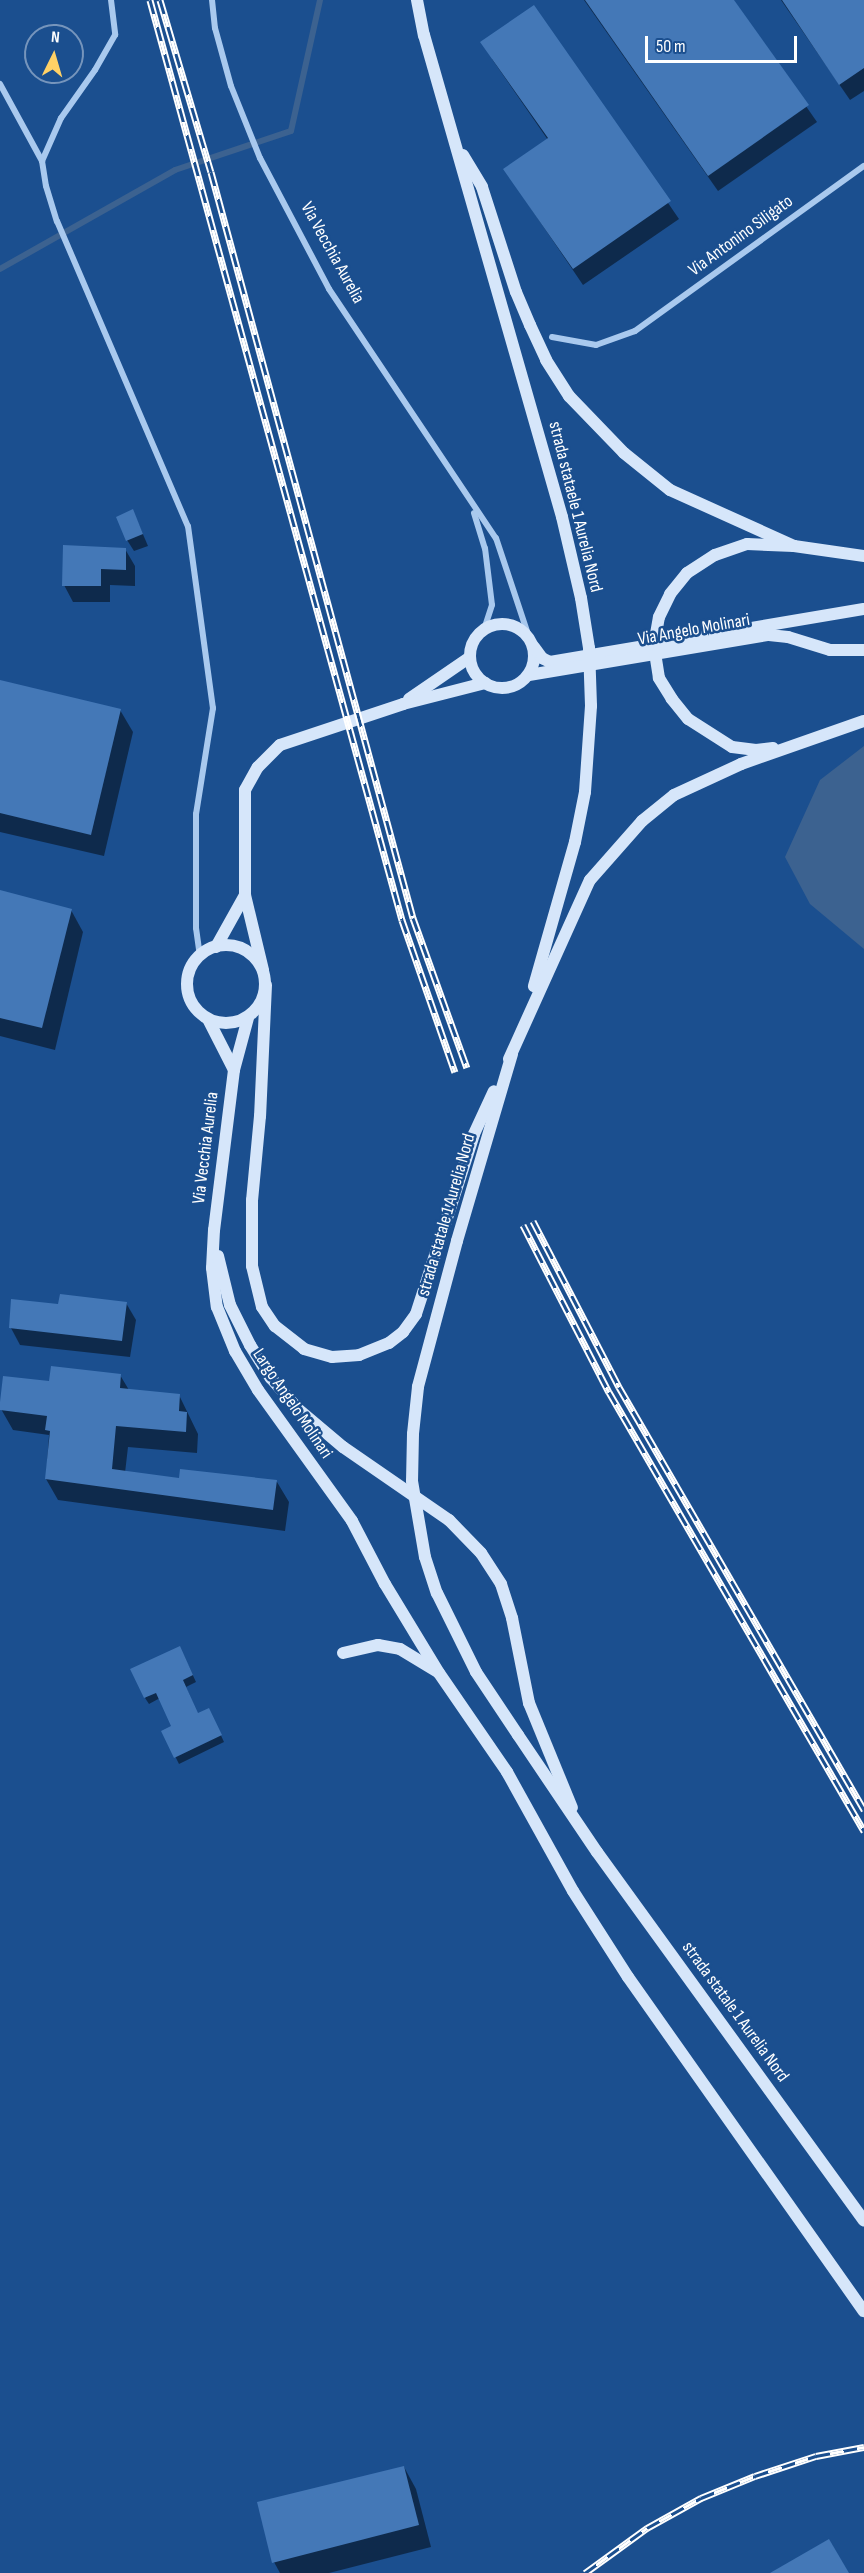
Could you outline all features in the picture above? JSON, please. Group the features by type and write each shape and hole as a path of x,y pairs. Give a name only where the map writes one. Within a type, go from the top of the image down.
{"main road":[{"name":"strada stataele 1 Aurelia Nord","path":"417,0 424,35 562,517 581,598 589,648 591,706 588,760 575,842 520,1030"},
{"path":"454,140 482,186 516,292 546,360 569,396 624,453 670,490 794,546"},
{"path":"797,744 756,750 732,747 688,719 659,678 654,645 659,617 670,594 687,573 715,555 747,544 794,546 864,556"},
{"name":"Via Angelo Molinari","path":"531,642 542,657 550,662 864,609"},
{"path":"503,623 522,630 531,642 535,657 529,675 513,687 494,687 485,683 472,667 471,646 484,629 503,623"},
{"name":"Via Angelo Molinari","path":"529,675 769,635 788,637 830,650 864,650"},
{"path":"403,704 470,657"},
{"path":"485,683 403,704 280,745 258,767 245,790 245,895 266,985 260,1116 252,1200 252,1266 260,1300 275,1326 304,1349 319,1354 339,1356 370,1353 403,1332 416,1314 474,1134 590,880 642,821 674,795 741,764 864,721"},
{"path":"216,947 245,895"},
{"path":"263,970 249,952 238,947 216,947 200,955 192,965 187,989 198,1012 221,1024 248,1018 257,1009 266,985"},
{"name":"Via Vecchia Aurelia","path":"214,1230 234,1070 248,1018"},
{"name":"Via Vecchia Aurelia","path":"208,1019 234,1070"},
{"name":"strada statale 1 Aurelia Nord","path":"512,1054 457,1241 418,1387 413,1434 412,1481 417,1523 437,1593 476,1671 577,1823 864,2221"},
{"path":"214,1230 220,1268 230,1305 250,1346 271,1378 297,1408 343,1447 449,1520 481,1553 501,1584 512,1618 529,1703 563,1780 577,1823"},
{"name":"Largo Angelo Molinari","path":"214,1230 212,1268 217,1306 235,1351 258,1390 352,1521 385,1584 439,1673 507,1772 573,1891 628,1977 864,2311"},
{"path":"343,1653 378,1645 400,1649 439,1673"}],"street":[{"path":"42,161 61,118 95,70 115,34 111,0"},
{"name":"Via Vecchia Aurelia","path":"212,0 215,28 245,125 260,158 329,289 469,501 496,538 531,642"},
{"path":"0,84 42,161 46,186 57,221 188,526 213,708 196,814 195,928 200,955"},
{"name":"Via Antonino Siligato","path":"552,337 596,345 635,331 864,166"},
{"name":"Via Vecchia Aurelia","path":"469,501 480,526 488,566 492,605 484,629"}],"water":[{"path":"864,746 864,949 810,904 785,857 820,780"}],"building":[{"path":"585,0 734,0 809,105 708,176"},
{"path":"782,0 864,0 864,68 839,85"},
{"path":"534,5 671,201 573,269 503,169 548,138 480,42"},
{"path":"133,509 143,534 126,541 116,517"},
{"path":"63,545 126,548 126,570 101,569 101,586 62,586"},
{"path":"0,680 121,709 91,835 0,813"},
{"path":"0,890 72,909 42,1028 0,1018"},
{"path":"60,1294 127,1302 122,1341 9,1328 11,1299 58,1304"},
{"path":"51,1366 121,1374 120,1388 180,1394 179,1411 187,1412 186,1432 116,1426 112,1469 179,1478 180,1469 277,1480 273,1510 45,1479 50,1431 45,1430 47,1416 0,1410 0,1402 3,1376 49,1381"},
{"path":"180,1646 193,1675 183,1680 198,1713 209,1708 222,1735 174,1758 161,1731 171,1726 156,1693 144,1698 130,1669"},
{"path":"404,2466 419,2525 272,2563 257,2502"},
{"path":"829,2539 849,2573 770,2573"}],"waterway":[{"path":"0,269 175,170 291,131 320,0"}],"railway":[{"path":"150,0 402,920 455,1072"},
{"path":"160,0 211,172 413,918 467,1068"},
{"path":"533,1221 619,1387 864,1810"},
{"path":"523,1225 609,1392 864,1831"},
{"path":"585,2573 647,2528 701,2498 755,2476 816,2456 864,2447"}]}
